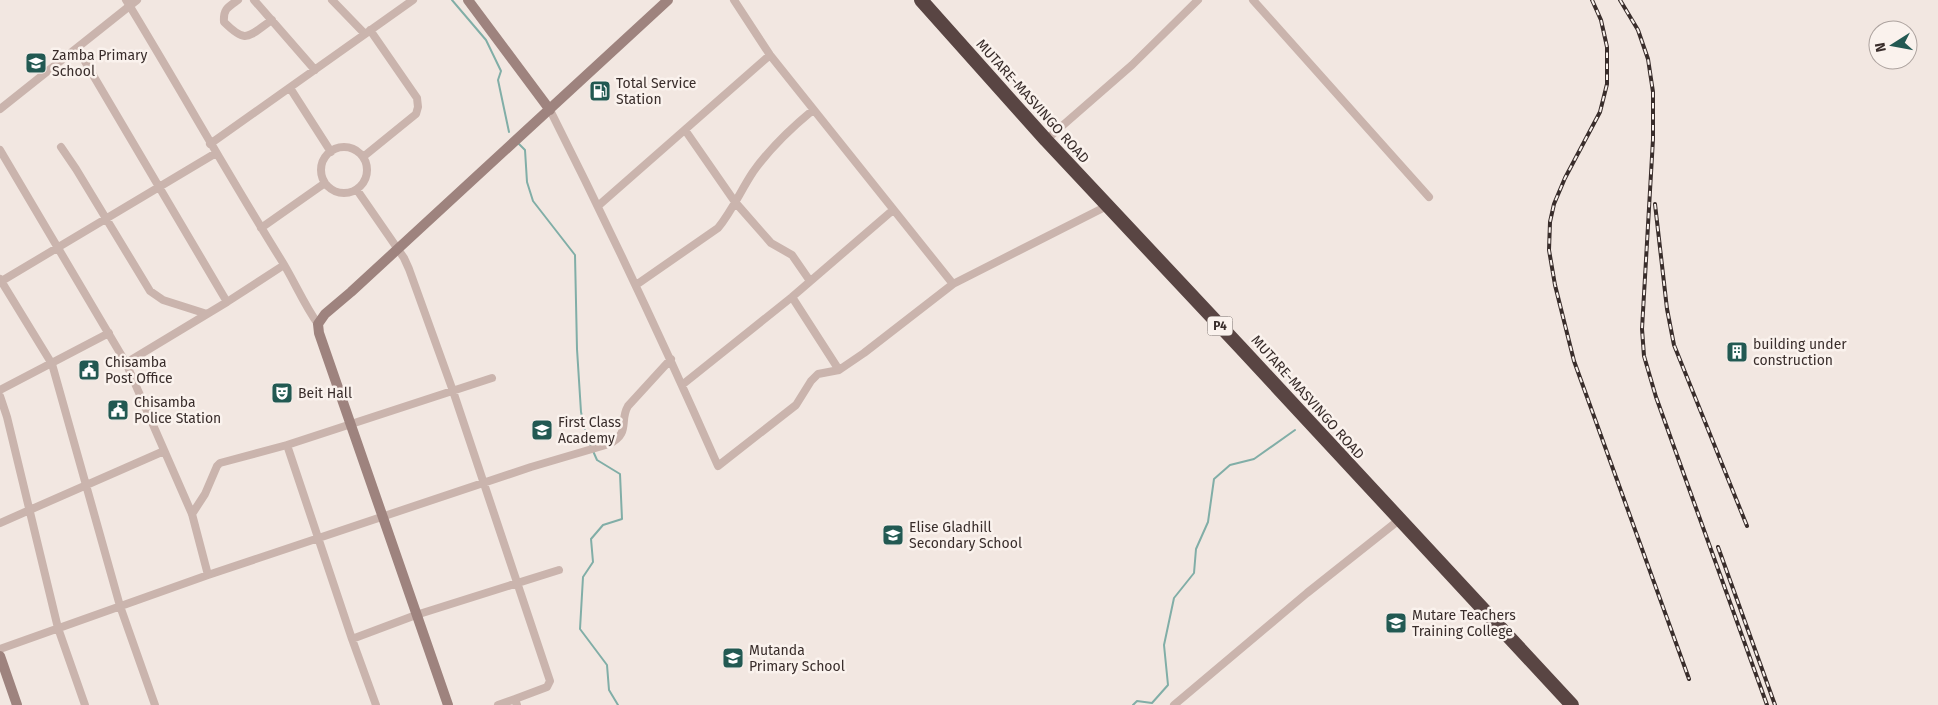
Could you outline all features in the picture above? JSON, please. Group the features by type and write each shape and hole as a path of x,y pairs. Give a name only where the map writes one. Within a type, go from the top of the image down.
{"highway":[{"name":"MUTARE-MASVINGO ROAD","path":"921,0 1046,140 1572,705"}],"street":[{"path":"0,109 77,48 128,3 137,0"},
{"path":"238,0 227,8 223,14 224,22 236,34 243,37 250,35 272,20"},
{"path":"332,0 367,32 417,98 418,107 416,114 363,157"},
{"path":"210,144 413,0"},
{"path":"468,0 550,110 671,359 718,466 796,405 811,381 818,374 839,370 953,284 1107,206"},
{"path":"318,324 325,314 668,0"},
{"path":"734,0 770,55 953,284"},
{"path":"1046,140 1132,66 1198,0"},
{"path":"1253,0 1429,197"},
{"path":"258,1 315,70"},
{"path":"128,3 318,324 319,333 448,705"},
{"path":"77,48 227,302"},
{"path":"598,206 770,55"},
{"path":"290,88 331,152"},
{"path":"636,285 718,228 770,150 788,130 813,110"},
{"path":"685,130 735,202 770,243 792,254 810,281"},
{"path":"61,147 107,218 144,282 156,296 207,314"},
{"path":"346,147 354,149 363,157 367,168 367,175 358,190 342,193 335,192 325,183 322,170 323,163 331,152 338,148 346,147"},
{"path":"0,150 126,363 192,514 208,575"},
{"path":"155,705 120,606 52,364 0,281 216,153"},
{"path":"261,228 325,183"},
{"path":"358,190 409,269 453,391 550,681 547,687 516,702 498,705"},
{"path":"682,385 792,297 893,210"},
{"path":"126,363 284,265"},
{"path":"792,297 839,370"},
{"path":"0,390 109,333"},
{"path":"0,649 208,575 609,444 617,439 624,427 625,410 671,359"},
{"path":"192,514 199,505 213,473 220,463 287,446 350,423 492,378"},
{"path":"0,396 58,628 85,705"},
{"path":"287,446 376,705"},
{"path":"0,523 164,451"},
{"path":"1174,705 1306,593 1399,520"},
{"path":"352,639 416,615 559,570"},
{"path":"0,656 17,705"}],"waterway":[{"path":"452,0 486,40 501,71 498,80 509,132"},
{"path":"519,144 525,150 527,182 533,201 575,255 577,349 581,412 587,438 591,446"},
{"path":"1133,705 1137,701 1152,703 1168,685 1164,645 1174,598 1194,573 1196,549 1208,522 1214,479 1230,465 1254,459 1295,430"},
{"path":"593,451 597,460 620,474 622,519 603,525 591,539 593,562 583,577 580,629 607,665 609,690 618,705"}],"railway":[{"path":"1592,0 1601,20 1607,47 1607,84 1600,112 1565,178 1554,204 1550,222 1549,250 1555,285 1574,361 1689,679"},
{"path":"1620,0 1638,30 1648,59 1653,92 1653,139 1642,329 1644,356 1656,397 1767,705"},
{"path":"1655,204 1667,309 1674,345 1747,526"},
{"path":"1718,547 1775,705"}],"place":[{"name":"Zamba Primary School","path":"36,63"},
{"name":"Total Service Station","path":"600,91"},
{"name":"building under construction","path":"1737,352"},
{"name":"Chisamba Post Office","path":"89,370"},
{"name":"Beit Hall","path":"282,393"},
{"name":"Chisamba Police Station","path":"118,410"},
{"name":"First Class Academy","path":"542,430"},
{"name":"Elise Gladhill Secondary School","path":"893,535"},
{"name":"Mutare Teachers Training College","path":"1396,623"},
{"name":"Mutanda Primary School","path":"733,658"}]}
